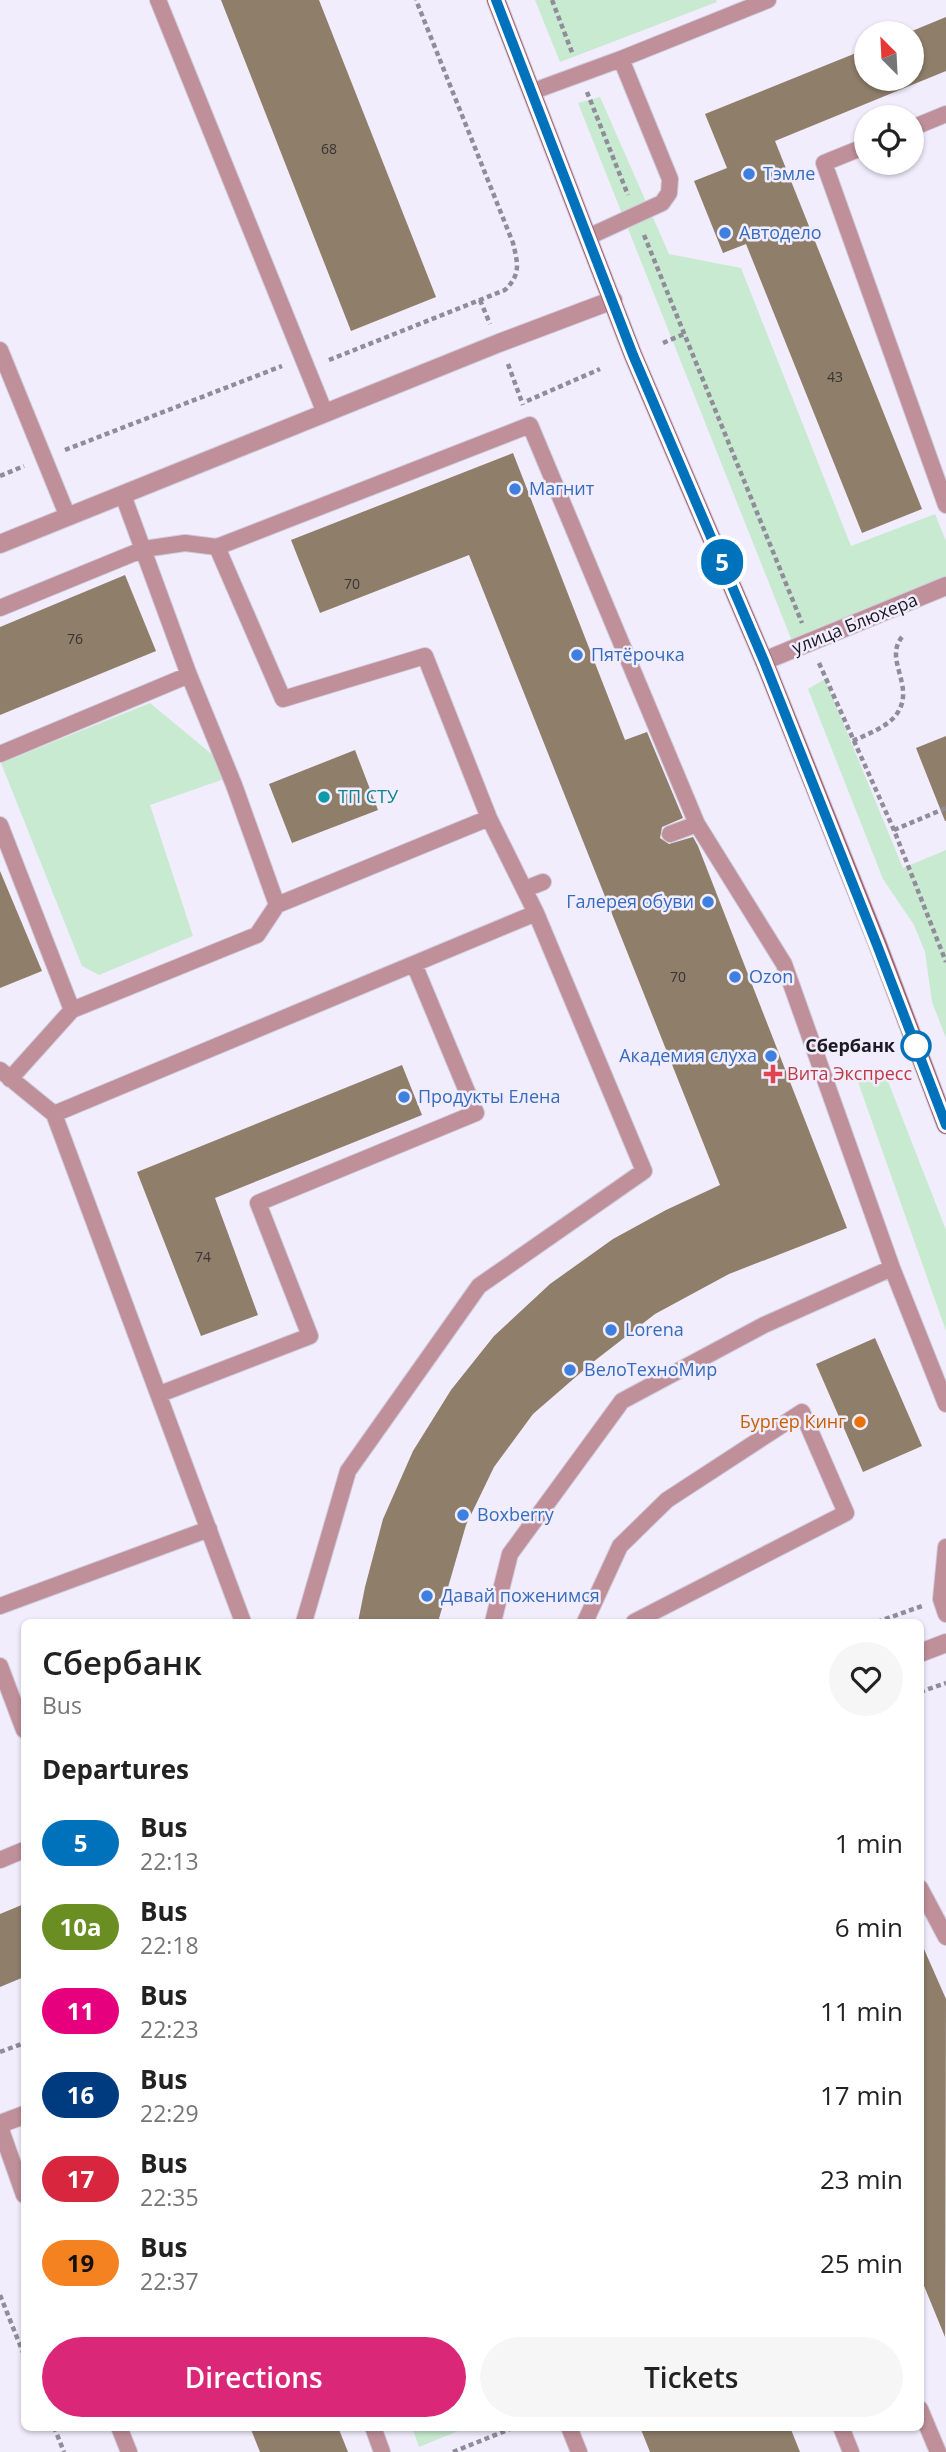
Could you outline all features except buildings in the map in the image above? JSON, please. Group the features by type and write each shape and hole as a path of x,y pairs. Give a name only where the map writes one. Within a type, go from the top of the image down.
{"main road":[{"path":"496,0 633,355 764,661 946,1125"}],"street":[{"path":"0,544 499,343 613,300"},
{"name":"улица Блюхера","path":"764,661 946,586"},
{"path":"924,1651 946,1643"},
{"path":"0,2125 21,2116"}],"lane":[{"path":"158,0 325,414"},
{"path":"531,92 621,59 758,2"},
{"path":"588,237 663,203 669,193 670,180 621,59"},
{"path":"924,123 946,114"},
{"path":"854,151 824,163 946,505"},
{"path":"0,350 68,517"},
{"path":"0,608 144,549 185,542 217,547 530,425 697,824 784,964 891,1268 946,1404"},
{"path":"123,495 277,905"},
{"path":"217,547 283,699 425,656 489,818 536,913 644,1171 479,1286 348,1471 304,1619"},
{"path":"0,754 189,675"},
{"path":"242,1619 54,1114 5,1075 72,1010 257,935 277,905 489,818"},
{"path":"670,834 697,824"},
{"path":"0,825 72,1010"},
{"path":"525,889 543,882"},
{"path":"54,1114 536,913"},
{"path":"160,1394 310,1336 258,1203 476,1113 414,964"},
{"path":"494,1619 510,1554 622,1401 764,1325 891,1268"},
{"path":"586,1619 620,1546 667,1500 802,1412 846,1513 640,1619"},
{"path":"0,1606 209,1529"},
{"path":"944,1607 946,1546"},
{"path":"0,1666 21,1722"},
{"path":"0,1860 21,1851"},
{"path":"924,1896 946,1937"},
{"path":"0,2125 21,2186"},
{"path":"924,2419 938,2452"},
{"path":"121,2431 129,2452"},
{"path":"374,2431 382,2452"},
{"path":"571,2431 579,2452"},
{"path":"843,2431 851,2452"}],"path":[{"path":"0,476 290,363 328,361 505,290 513,281 518,265 513,243 416,0"},
{"path":"552,0 810,643 894,830 946,962"},
{"path":"480,299 492,328"},
{"path":"663,343 684,334"},
{"path":"505,356 530,425"},
{"path":"522,404 600,369"},
{"path":"853,741 881,728 896,715 904,698 903,682 894,656 895,645 902,637"},
{"path":"894,830 946,808"},
{"path":"890,1619 944,1607"},
{"path":"924,1691 946,1683"},
{"path":"0,2052 21,2044"},
{"path":"0,2295 21,2348"},
{"path":"56,2431 65,2452"},
{"path":"453,2452 505,2431"}],"green space":[{"path":"535,0 716,0 717,2 560,62"},
{"path":"600,97 669,254 741,268 851,546 935,514 946,541 946,578 792,641 578,103"},
{"path":"825,679 903,868 946,850 946,1038 932,1002 925,952 914,925 883,879 808,689"},
{"path":"150,703 220,761 227,778 150,805 193,936 99,975 82,966 1,763"},
{"path":"884,1071 946,1230 946,1331 858,1082"},
{"path":"413,2431 458,2431 419,2447"}],"bus line":[{"name":"5","path":"496,0 633,355 764,661 946,1125"}],"place":[{"name":"Тэмле","path":"749,174"},
{"name":"Автодело","path":"725,233"},
{"name":"Магнит","path":"515,489"},
{"name":"Пятёрочка","path":"577,655"},
{"name":"ТП СТУ","path":"324,797"},
{"name":"Галерея обуви","path":"708,902"},
{"name":"Ozon","path":"735,977"},
{"name":"Сбербанк","path":"916,1046"},
{"name":"Академия слуха","path":"771,1056"},
{"name":"Вита Экспресс","path":"773,1074"},
{"name":"Продукты Елена","path":"404,1097"},
{"name":"Lorena","path":"611,1330"},
{"name":"ВелоТехноМир","path":"570,1370"},
{"name":"Бургер Кинг","path":"860,1422"},
{"name":"Boxberry","path":"463,1515"},
{"name":"Давай поженимся","path":"427,1596"}]}
